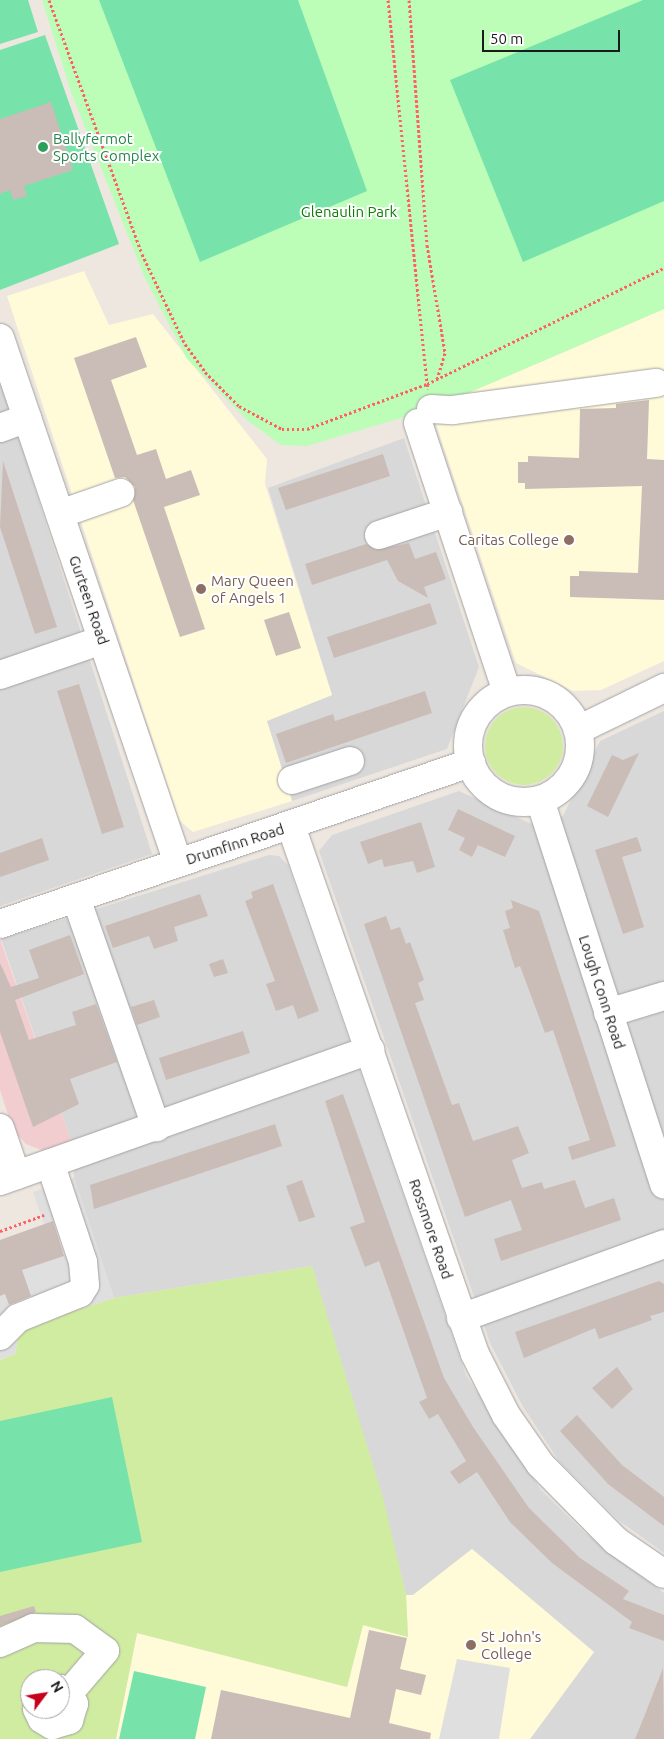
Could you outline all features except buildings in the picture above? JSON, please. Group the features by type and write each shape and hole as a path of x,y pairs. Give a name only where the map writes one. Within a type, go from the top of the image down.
{"street":[{"name":"Gurteen Road","path":"0,338 178,863"},
{"path":"507,692 448,512 425,405 452,410 656,383"},
{"path":"0,428 27,418"},
{"path":"60,514 120,492"},
{"path":"379,535 448,512"},
{"path":"0,675 102,640"},
{"path":"578,730 664,688"},
{"path":"525,690 558,701 578,730 577,765 556,792 540,800 523,802 498,795 478,778 471,763 468,746 479,713 507,692 525,690"},
{"name":"Drumfinn Road","path":"0,924 471,763"},
{"path":"292,780 338,765 336,810"},
{"name":"Lough Conn Road","path":"540,800 664,1184"},
{"name":"Rossmore Road","path":"290,826 370,1050 461,1318 506,1415 540,1464 616,1541 664,1574"},
{"path":"76,898 156,1127"},
{"path":"608,1013 664,996"},
{"path":"0,1128 8,1178 370,1050"},
{"path":"0,1336 18,1318 80,1293 85,1286 83,1262 50,1164"},
{"path":"461,1318 664,1244"},
{"path":"0,1643 32,1628 75,1629 105,1651 70,1685"},
{"path":"42,1719 52,1725 72,1730 74,1710 70,1702"}],"path":[{"path":"49,0 142,254 186,344 219,386 260,420 282,429 307,429 425,405"},
{"path":"388,0 425,405"},
{"path":"409,0 427,245 445,353 437,379 425,405"},
{"path":"437,379 664,268"},
{"path":"0,1231 65,1208"}],"shaded area":[{"name":"Mary Queen of Angels 1","path":"84,271 109,325 153,314 267,459 265,484 332,695 267,721 292,801 193,832 179,820 7,296"},
{"name":"Caritas College","path":"664,309 664,661 601,690 573,691 516,663 431,409"},
{"path":"0,380 152,854 0,906"},
{"path":"404,438 479,667 447,749 292,801 266,721 332,695 268,488"},
{"path":"664,711 664,1553 618,1520 559,1461 523,1407 490,1343 319,851 332,835 459,791 536,826 563,816 600,741"},
{"path":"269,855 279,856 288,865 466,1375 541,1490 584,1532 664,1593 664,1739 530,1739 594,1652 472,1549 413,1595 406,1595 312,1266 114,1298 74,1178 72,1143 1,939"},
{"path":"0,939 72,1143 44,1151 26,1144 13,1130 0,1090"},
{"path":"74,1178 114,1298 20,1329 15,1354 0,1359 0,1296 5,1294 11,1311 33,1303 20,1271 66,1255 54,1221 44,1224 33,1192"},
{"name":"St John's College","path":"472,1549 594,1652 530,1739 116,1739 137,1633 347,1687 363,1625 408,1637 406,1595 413,1595"},
{"path":"457,1659 510,1668 499,1739 439,1739"}],"green space":[{"path":"0,0 28,0 38,32 0,44"},
{"name":"Glenaulin Park","path":"42,0 664,0 664,309 431,409 307,446 281,445 248,421 187,359 144,276 71,92"},
{"path":"99,0 298,0 367,191 200,262"},
{"path":"643,0 664,0 664,201 523,262 450,80"},
{"name":"Ballyfermot Sports Complex","path":"45,35 119,244 0,290 0,50"},
{"path":"516,707 532,707 546,713 557,724 563,738 563,754 557,768 546,779 532,785 516,785 502,779 491,768 485,754 485,738 491,724 502,713"},
{"path":"312,1266 384,1501 406,1595 408,1637 363,1625 347,1687 137,1633 116,1739 0,1739 0,1360 15,1354 20,1329 114,1298"},
{"path":"112,1397 142,1542 0,1572 0,1421"},
{"path":"134,1671 206,1687 195,1739 119,1739"}],"place":[{"name":"Ballyfermot Sports Complex","path":"43,147"},
{"name":"Caritas College","path":"569,540"},
{"name":"Mary Queen of Angels 1","path":"201,589"},
{"name":"St John's College","path":"471,1645"}]}
